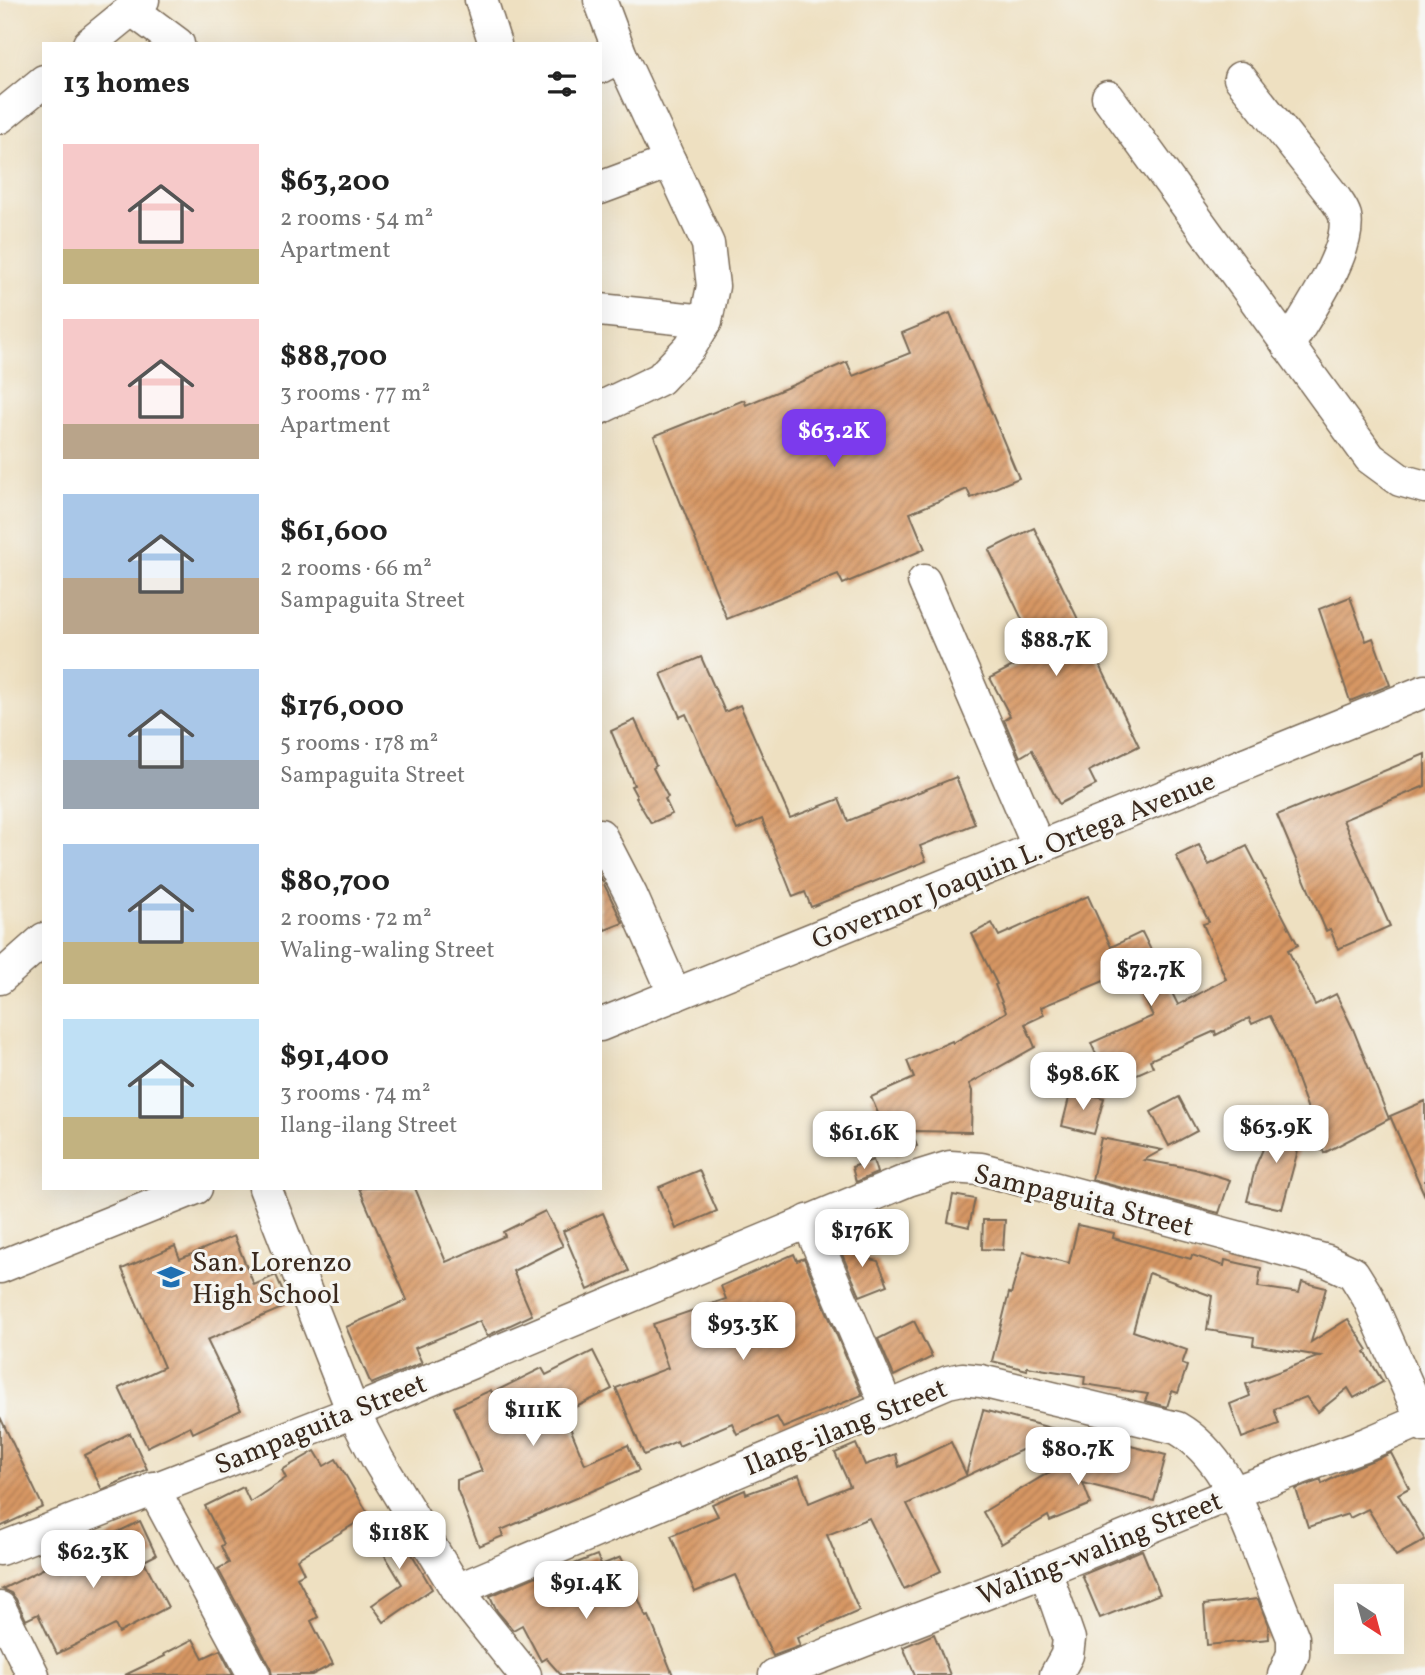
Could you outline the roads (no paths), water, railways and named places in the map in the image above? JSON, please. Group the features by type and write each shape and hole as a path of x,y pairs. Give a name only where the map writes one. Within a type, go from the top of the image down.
{"street":[{"path":"481,0 494,42"},
{"path":"600,0 610,61 670,162 709,244 713,286 706,321 690,347 660,379 602,407"},
{"path":"91,42 137,5 176,42"},
{"path":"1240,78 1345,214 1342,251 1288,346"},
{"path":"0,117 42,83"},
{"path":"1108,97 1370,458 1400,480 1425,487"},
{"path":"602,187 670,162"},
{"path":"602,310 706,321"},
{"path":"924,581 1039,848"},
{"name":"Governor Joaquin L. Ortega Avenue","path":"602,1024 1425,691"},
{"path":"602,839 631,895 675,995"},
{"path":"0,978 42,941"},
{"name":"Sampaguita Street","path":"0,1549 353,1412 807,1221 919,1176 950,1167 981,1169 1327,1261 1353,1273 1368,1297 1424,1423"},
{"path":"0,1267 190,1190"},
{"path":"266,1190 353,1412 378,1460 457,1590 525,1675"},
{"path":"807,1221 887,1406"},
{"name":"Ilang-ilang Street","path":"457,1590 887,1406 962,1379 981,1381 1177,1428 1194,1438 1235,1492 1293,1638 1293,1654 1284,1675"},
{"name":"Waling-waling Street","path":"775,1675 1045,1570 1235,1492 1424,1423"},
{"path":"153,1488 254,1675"},
{"path":"1045,1570 1069,1639 1067,1655 1056,1675"},
{"path":"0,1608 33,1675"}],"place":[{"name":"San. Lorenzo High School","path":"171,1277"}]}
